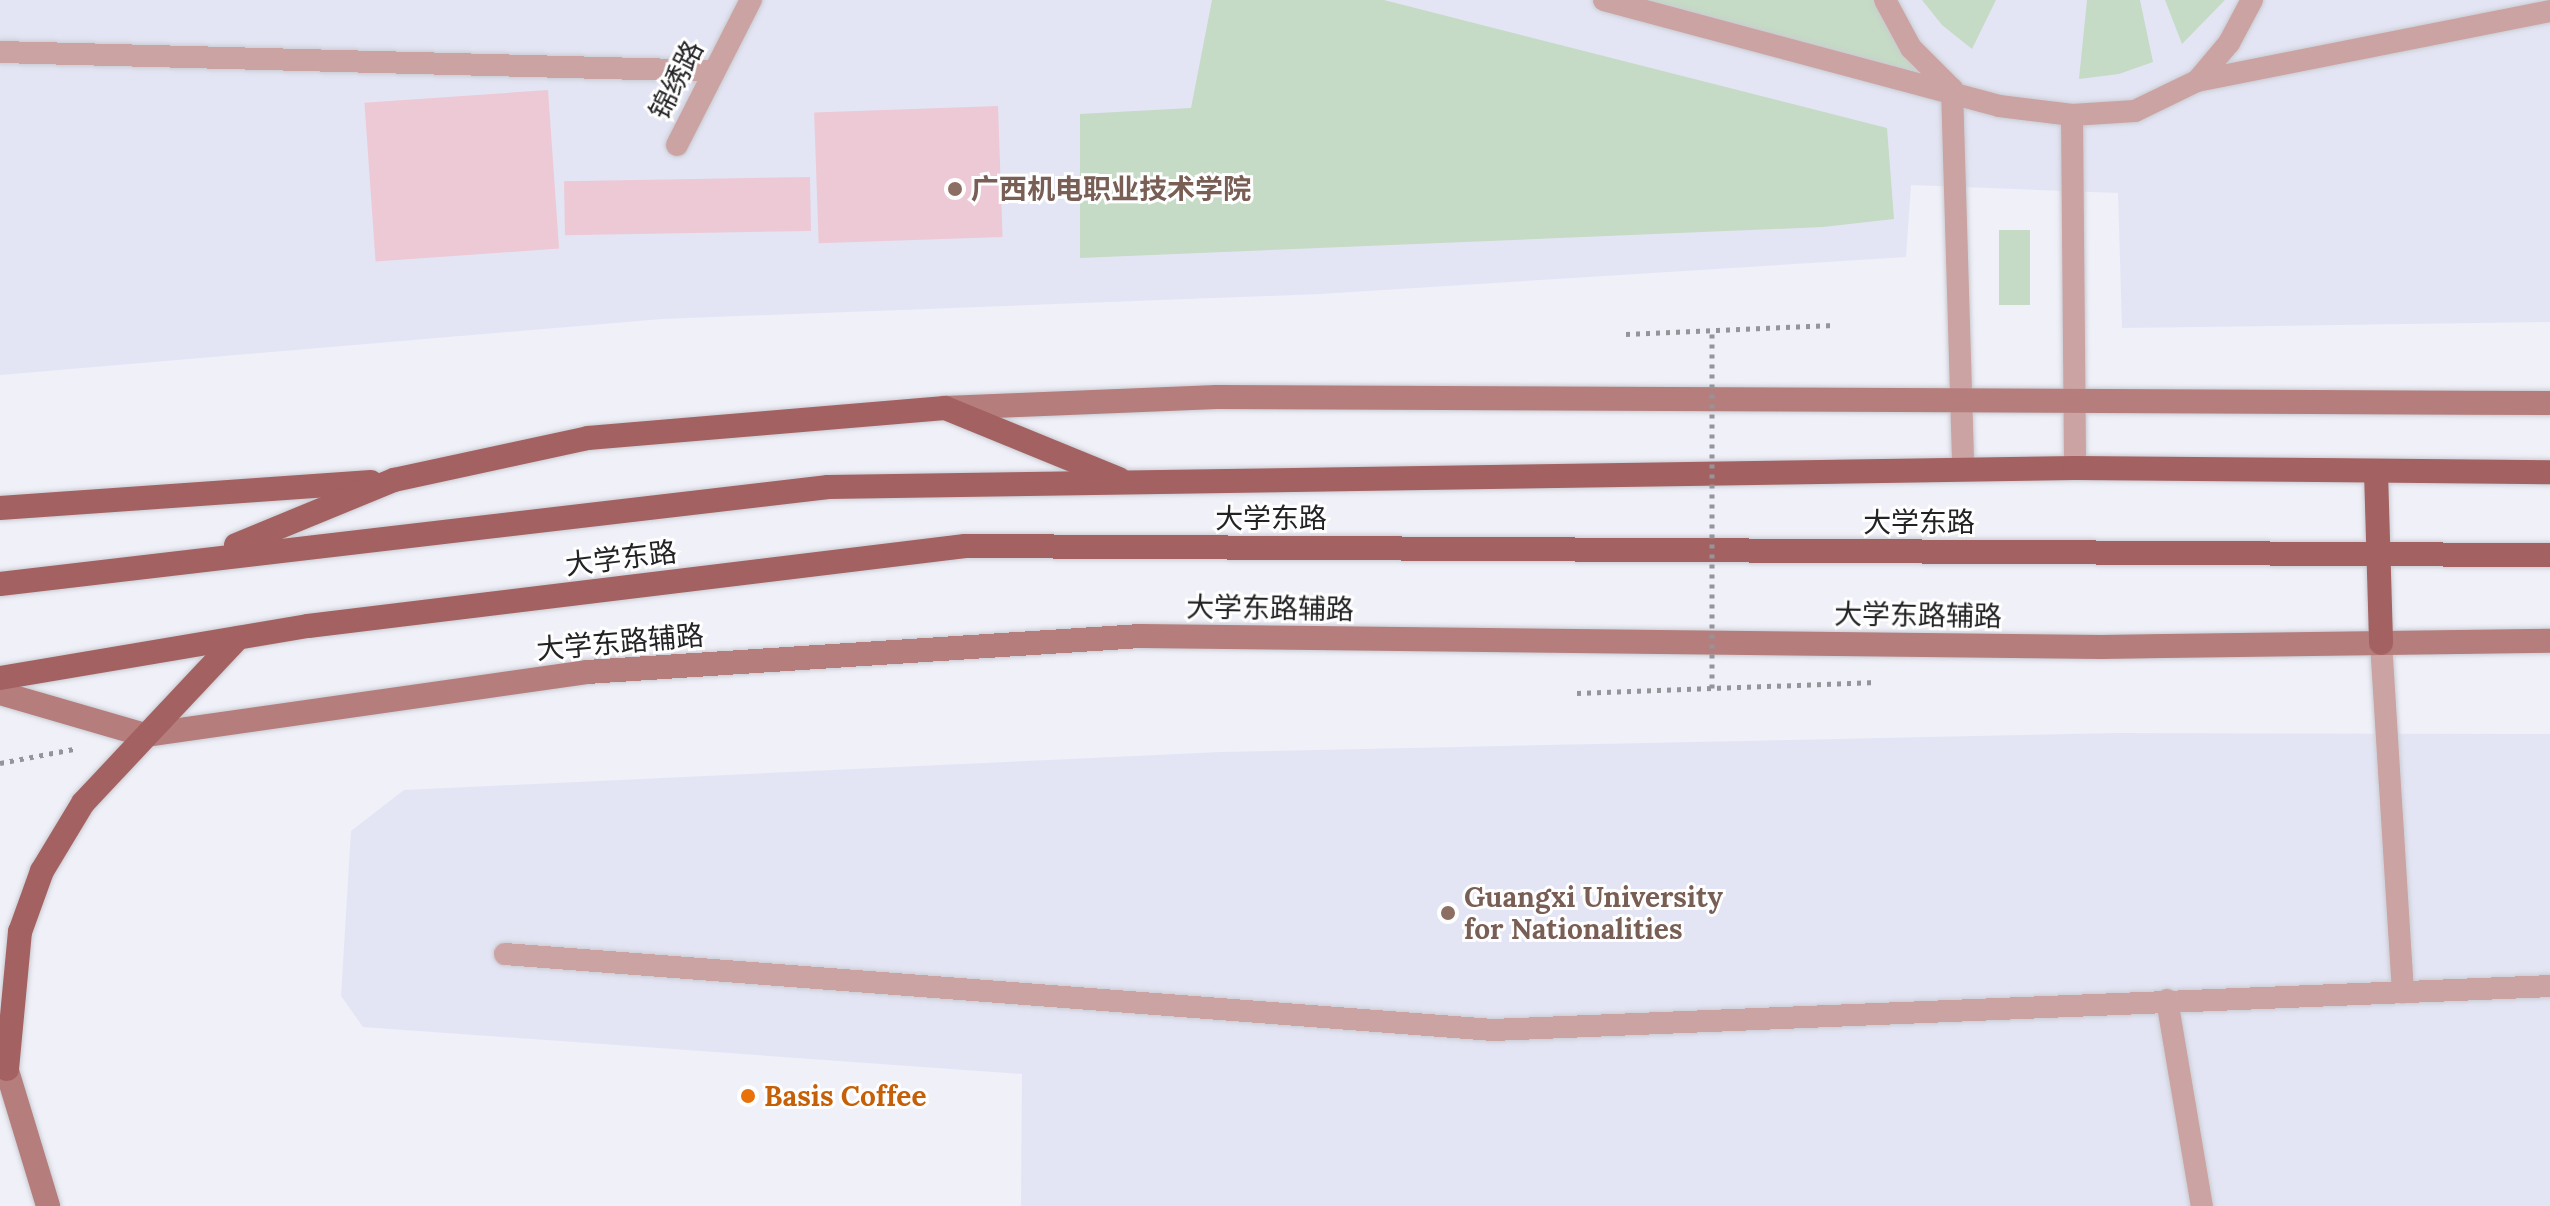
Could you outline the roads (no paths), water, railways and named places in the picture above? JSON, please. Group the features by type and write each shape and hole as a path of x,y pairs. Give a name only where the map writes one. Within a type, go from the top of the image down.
{"main road":[{"path":"0,508 394,480 588,438 945,408 1128,483"},
{"name":"大学东路","path":"0,584 210,556 828,487 2075,468 2550,472"},
{"path":"2376,472 2381,643"},
{"path":"210,556 394,480"},
{"name":"大学东路","path":"0,678 238,638 965,546 2550,555"},
{"path":"3,1059 20,932 42,871 83,803 238,638"}],"street":[{"path":"945,408 1217,397 2550,403"},
{"name":"大学东路辅路","path":"0,693 145,735 587,672 1140,636 2101,647 2550,641"},
{"path":"3,1059 48,1206"}],"lane":[{"name":"锦绣路","path":"677,145 751,0"},
{"path":"1604,0 1952,89 2017,110 2072,115 2135,111 2197,81 2550,11"},
{"path":"1885,0 1911,48 1952,89 1958,401 1963,470"},
{"path":"2197,81 2229,43 2252,0"},
{"path":"0,52 714,71"},
{"path":"2072,115 2075,468"},
{"path":"2381,643 2403,992"},
{"path":"505,954 1493,1030 2550,986"},
{"path":"2167,1000 2202,1206"}],"place":[{"name":"广西机电职业技术学院","path":"955,189"},
{"name":"Guangxi University for Nationalities","path":"1448,913"},
{"name":"Basis Coffee","path":"748,1096"}]}
